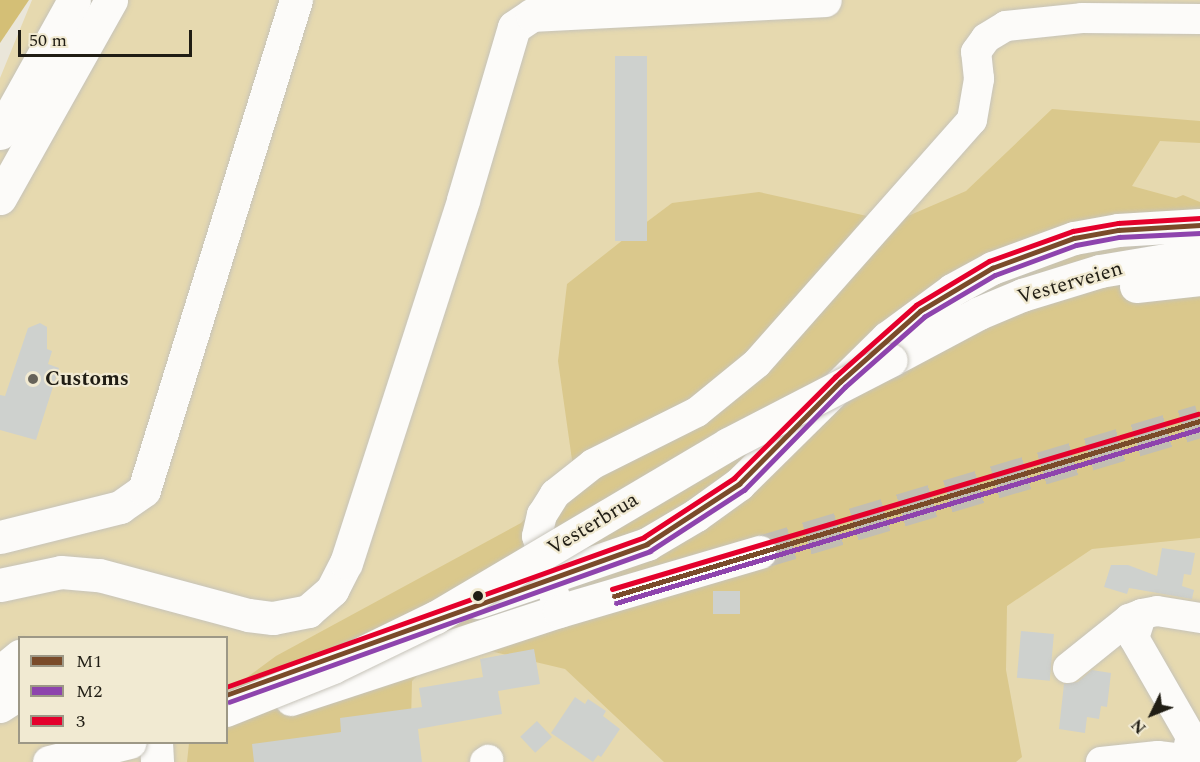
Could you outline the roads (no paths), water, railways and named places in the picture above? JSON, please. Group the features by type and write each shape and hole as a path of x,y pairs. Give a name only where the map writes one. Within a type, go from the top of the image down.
{"highway":[{"path":"0,133 74,0"},
{"path":"0,198 111,0"},
{"path":"0,537 120,507 144,490 296,0"},
{"path":"0,585 61,572 99,575 273,618 308,611 332,590 346,563 459,212 510,34 522,19 532,15 825,0"},
{"path":"228,694 546,577 647,544 696,515 739,484 887,338 920,311 972,279 1029,252 1074,238 1118,230 1200,225"},
{"name":"Vesterveien","path":"947,334 979,313 1054,284 1146,261 1200,254"},
{"name":"Vesterveien","path":"947,334 1026,309 1092,292 1200,279"},
{"name":"Vesterbrua","path":"228,709 333,667 436,617 728,444 891,360 947,334"},
{"path":"228,720 559,611 760,552"},
{"path":"0,672 18,658"},
{"path":"0,706 18,694"},
{"path":"66,757 154,748"}],"street":[{"path":"559,611 546,577 537,536 542,515 555,494 593,464 697,412 757,363 972,120 979,79 976,52 986,38 1006,26 1082,18 1200,19"},
{"path":"1068,668 1129,619 1142,614 1157,611 1200,618"},
{"path":"1101,762 1130,757 1193,759 1191,737 1134,638 1142,614"}],"tunnel":[{"path":"760,552 1200,421"}],"place":[{"name":"Customs","path":"33,379"}]}
